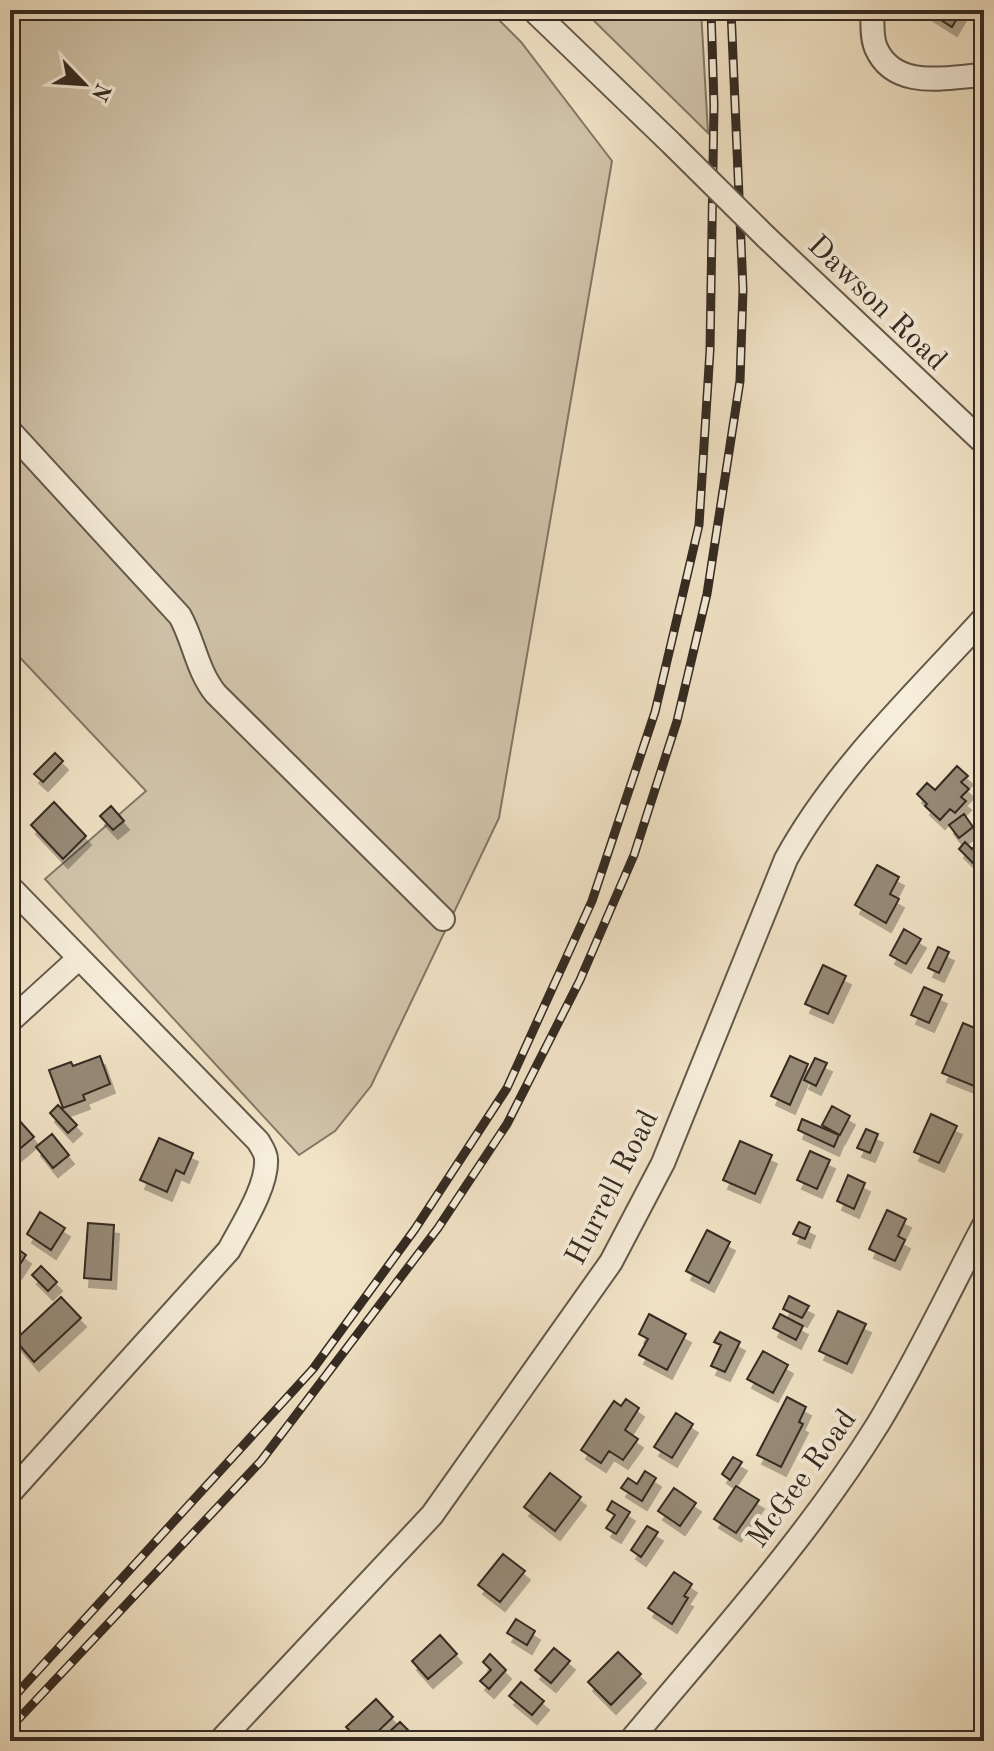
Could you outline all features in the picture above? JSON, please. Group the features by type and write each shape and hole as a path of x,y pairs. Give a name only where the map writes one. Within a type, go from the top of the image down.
{"street":[{"name":"Dawson Road","path":"533,10 984,443"},
{"path":"872,10 874,45 890,66 914,79 984,75"},
{"path":"10,431 180,616 190,634 206,682 216,694 443,919"},
{"name":"Hurrell Road","path":"220,1741 432,1515 611,1262 663,1163 786,859 808,819 835,783 984,618"},
{"path":"10,887 258,1141 266,1158 252,1209 229,1250 10,1493"},
{"path":"10,1021 78,959"},
{"name":"McGee Road","path":"630,1741 806,1529 846,1471 879,1422 984,1225"}],"shaded area":[{"path":"10,10 489,10 521,42 612,161 499,818 371,1086 335,1131 299,1155 45,879 146,791 10,647"},
{"path":"583,10 701,10 708,133"}],"building":[{"path":"925,10 962,10 952,27"},
{"path":"55,753 63,761 43,782 34,774"},
{"path":"957,766 968,776 961,782 969,789 961,797 966,801 955,813 950,809 940,820 917,794 927,783 935,790"},
{"path":"54,802 86,836 63,859 31,825"},
{"path":"111,806 124,821 113,830 100,816"},
{"path":"964,814 973,827 959,838 949,825"},
{"path":"984,838 984,856 975,865 959,849 965,842 972,849"},
{"path":"877,865 899,877 890,894 899,899 886,923 855,905"},
{"path":"904,929 921,939 906,964 890,955"},
{"path":"938,947 949,952 939,973 928,968"},
{"path":"823,965 846,976 828,1014 805,1004"},
{"path":"924,987 942,995 929,1023 911,1015"},
{"path":"963,1023 982,1031 974,1050 981,1052 975,1067 984,1070 979,1088 942,1073"},
{"path":"100,1056 110,1084 83,1095 85,1100 63,1108 49,1070 71,1062 73,1066"},
{"path":"790,1056 808,1064 790,1105 771,1096"},
{"path":"815,1058 827,1063 816,1086 804,1080"},
{"path":"58,1105 77,1125 68,1133 50,1113"},
{"path":"832,1106 850,1116 840,1135 822,1125"},
{"path":"931,1114 957,1126 939,1163 914,1152"},
{"path":"18,1119 34,1137 10,1157 10,1126"},
{"path":"802,1119 839,1135 834,1147 798,1130"},
{"path":"866,1129 878,1134 870,1153 857,1148"},
{"path":"52,1134 69,1155 53,1168 36,1147"},
{"path":"159,1138 193,1153 184,1174 176,1170 167,1192 140,1180"},
{"path":"740,1141 772,1155 755,1194 723,1180"},
{"path":"810,1151 830,1160 817,1189 797,1180"},
{"path":"848,1175 865,1183 854,1209 837,1201"},
{"path":"887,1210 906,1219 898,1236 905,1240 895,1261 869,1249"},
{"path":"40,1212 65,1228 51,1250 27,1234"},
{"path":"799,1222 810,1227 805,1239 793,1234"},
{"path":"88,1223 114,1225 111,1280 84,1278"},
{"path":"707,1230 730,1242 709,1283 686,1271"},
{"path":"15,1247 26,1255 15,1272 10,1268 10,1255"},
{"path":"41,1266 57,1282 48,1291 32,1275"},
{"path":"789,1296 809,1306 802,1318 783,1309"},
{"path":"61,1297 81,1318 34,1362 15,1340"},
{"path":"838,1311 866,1324 847,1364 819,1351"},
{"path":"649,1314 686,1334 667,1370 639,1355 648,1339 639,1334"},
{"path":"780,1314 803,1326 796,1340 773,1328"},
{"path":"720,1332 740,1342 725,1372 711,1366 721,1345 714,1342"},
{"path":"763,1351 788,1365 773,1393 747,1379"},
{"path":"787,1397 806,1407 799,1422 803,1424 781,1467 757,1455"},
{"path":"626,1399 639,1408 625,1430 638,1439 623,1460 609,1451 601,1463 581,1450 614,1401 621,1406"},
{"path":"676,1413 693,1424 672,1458 654,1447"},
{"path":"733,1457 742,1462 730,1480 722,1474"},
{"path":"645,1471 656,1478 642,1501 621,1488 628,1478 637,1484"},
{"path":"550,1473 581,1497 555,1531 524,1507"},
{"path":"736,1486 759,1500 736,1533 714,1519"},
{"path":"674,1488 696,1503 680,1526 658,1511"},
{"path":"612,1501 630,1512 616,1534 606,1528 615,1515 607,1510"},
{"path":"647,1526 658,1532 641,1557 631,1550"},
{"path":"503,1554 525,1571 500,1602 478,1585"},
{"path":"674,1572 692,1584 684,1596 688,1598 672,1624 648,1608"},
{"path":"516,1619 535,1631 527,1645 507,1633"},
{"path":"440,1635 457,1654 428,1679 412,1661"},
{"path":"554,1648 570,1661 551,1683 535,1670"},
{"path":"618,1652 641,1674 611,1705 588,1682"},
{"path":"490,1654 506,1670 489,1689 480,1681 491,1670 483,1662"},
{"path":"521,1682 544,1701 532,1715 509,1696"},
{"path":"376,1699 393,1717 368,1741 360,1741 346,1727"},
{"path":"400,1722 412,1734 405,1741 397,1741 389,1732"}],"railway":[{"path":"10,1701 313,1369 415,1229 507,1088 592,901 655,712 699,525 710,350 714,105 711,10"},
{"path":"10,1728 261,1461 438,1228 507,1124 580,980 634,855 677,721 707,594 740,381 743,289 731,10"}]}
